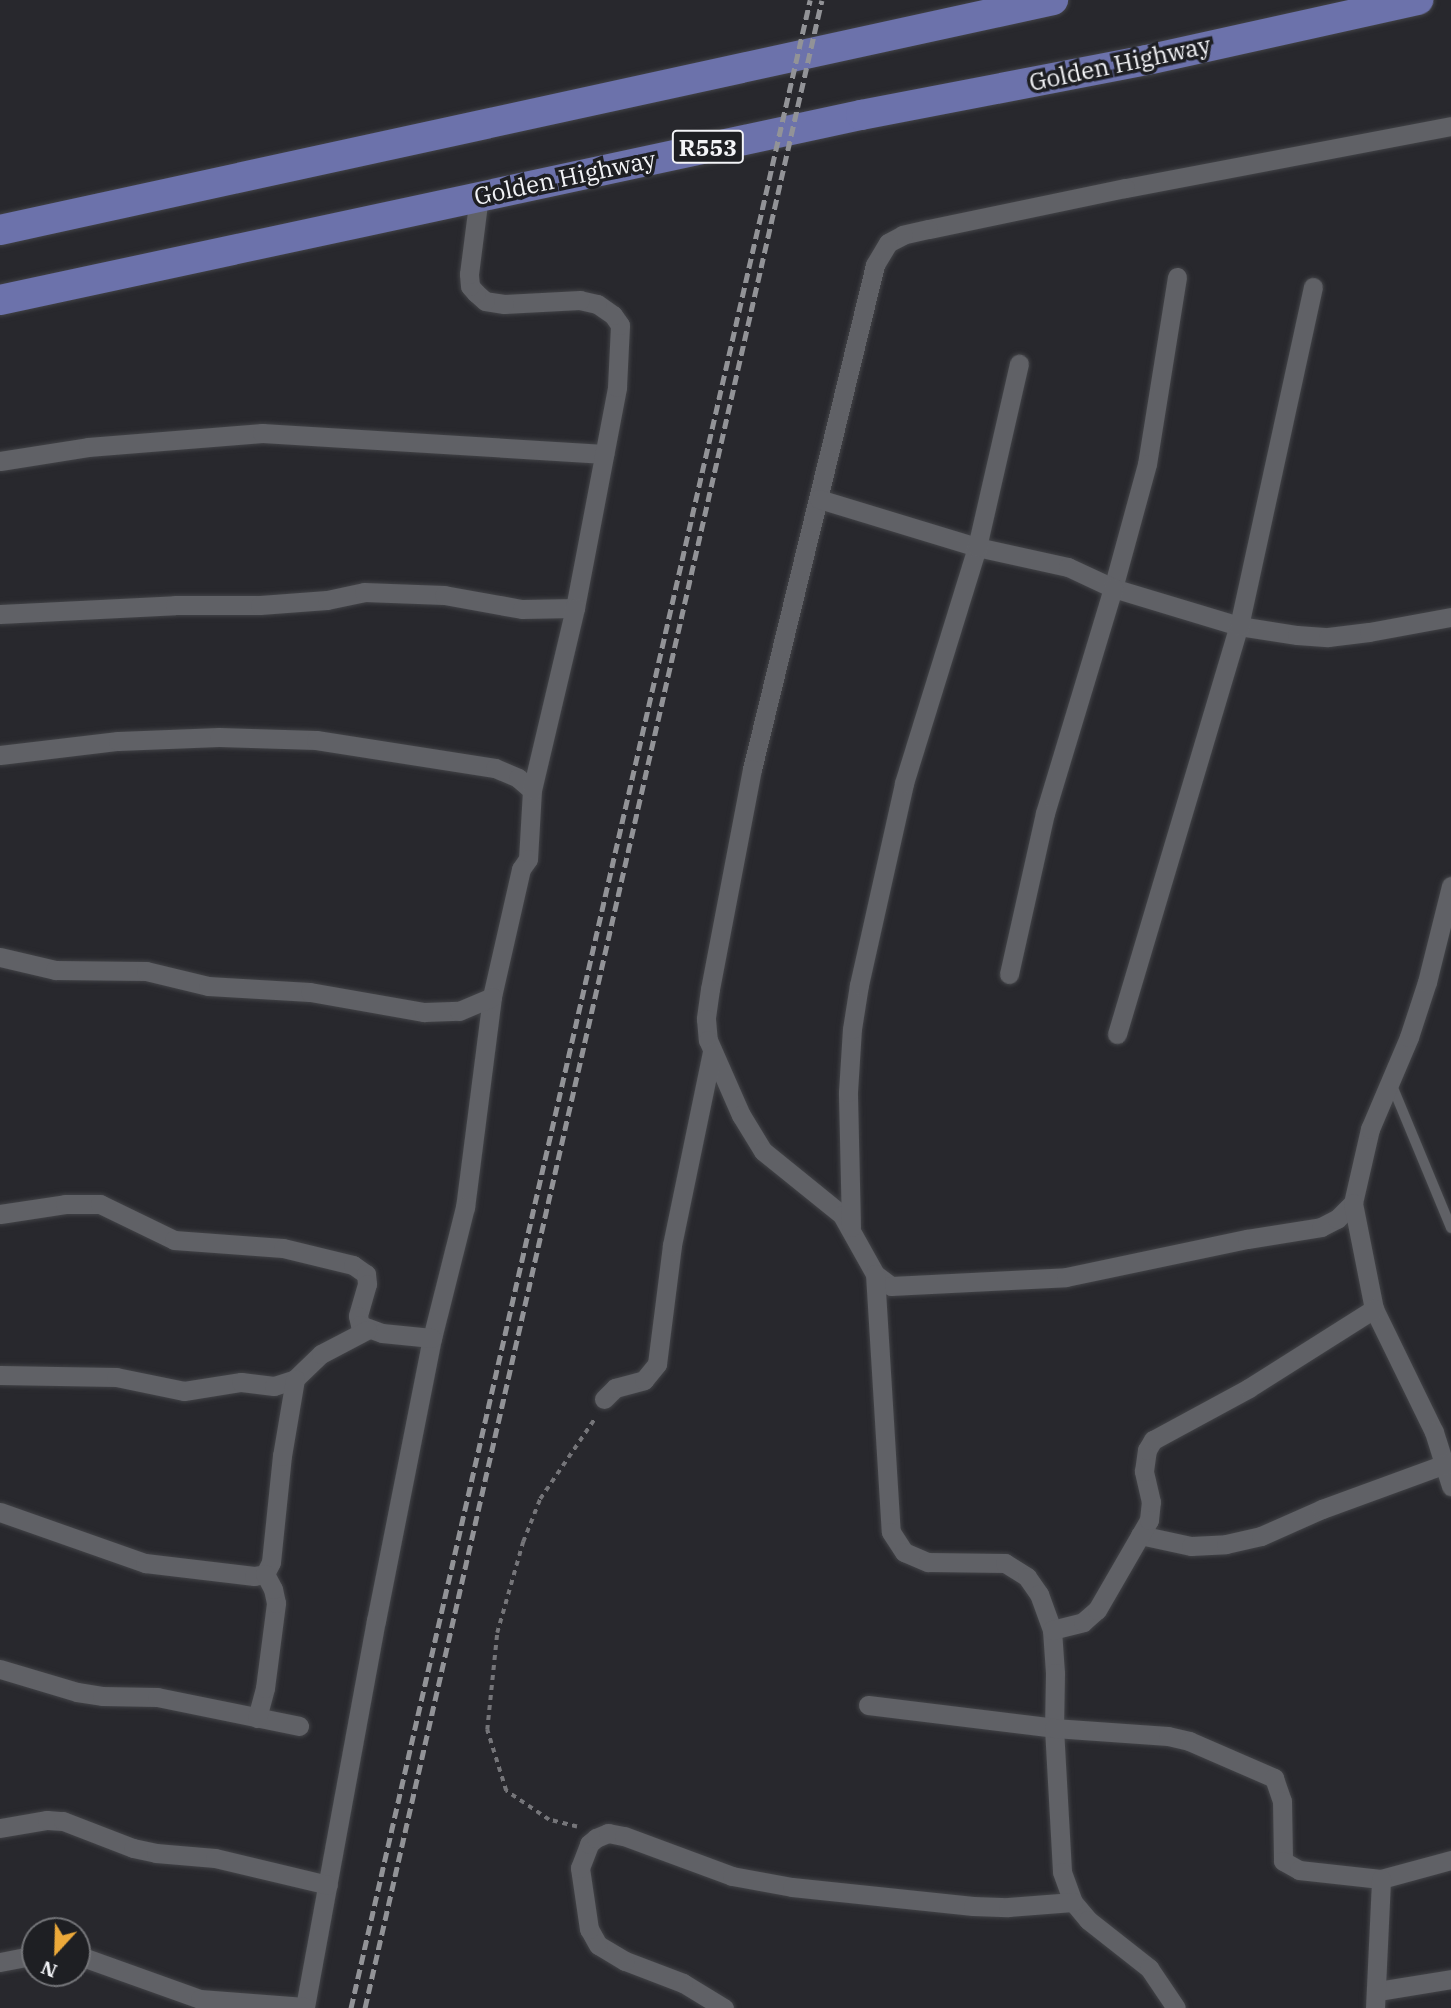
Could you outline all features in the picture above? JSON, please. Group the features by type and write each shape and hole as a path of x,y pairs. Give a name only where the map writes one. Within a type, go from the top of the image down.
{"main road":[{"path":"0,230 1054,0"},
{"name":"Golden Highway","path":"0,300 861,115 1147,60 1418,0"}],"street":[{"path":"1353,1203 1337,1219 1321,1227 1247,1239 1066,1277 901,1287 884,1283 875,1273 851,1227 830,1203 763,1151 741,1115 712,1052 706,1019 727,889 752,769 875,265 888,243 928,229 1111,190 1451,126"},
{"path":"91,1960 200,1999 305,2007 376,1620 432,1338 465,1207 492,997 521,869 528,859 532,790 575,608 617,387 620,325 613,315 589,302 494,304 470,286 479,196"},
{"path":"1009,974 1045,813 1113,588 1147,464 1177,277"},
{"path":"1117,1034 1239,626 1313,287"},
{"path":"851,1227 848,1092 852,1029 859,985 904,783 977,547 1019,364"},
{"path":"0,461 89,447 262,433 604,454"},
{"path":"819,499 977,547 1068,567 1113,588 1239,626 1328,636 1451,617"},
{"path":"0,614 175,605 260,605 327,600 364,592 444,596 522,609 575,608"},
{"path":"0,755 118,741 219,737 316,740 495,768 518,778 532,790"},
{"path":"1451,886 1427,982 1409,1037 1370,1129 1353,1203 1374,1308 1420,1402 1451,1486"},
{"path":"0,957 55,970 146,971 208,986 310,992 434,1013 459,1011 492,997"},
{"path":"604,1399 615,1388 644,1380 657,1364 672,1245 712,1052"},
{"path":"0,1214 65,1205 100,1205 174,1240 283,1248 353,1265 366,1275 367,1284 358,1316 360,1325 367,1330 432,1338"},
{"path":"875,1273 891,1532 896,1544 904,1552 928,1562 1005,1563 1027,1577 1039,1594 1052,1630 1062,1872 1073,1902 1088,1920 1149,1968 1174,2007"},
{"path":"1052,1630 1083,1622 1097,1610 1140,1535 1152,1512 1144,1471 1147,1450 1153,1440 1249,1388 1374,1308"},
{"path":"0,1375 116,1377 184,1391 241,1382 274,1386 295,1379 321,1354 367,1330"},
{"path":"265,1574 271,1562 282,1456 295,1379"},
{"path":"1140,1535 1191,1546 1226,1544 1261,1536 1322,1509 1445,1464"},
{"path":"0,1512 145,1563 254,1576 265,1574"},
{"path":"257,1718 265,1688 276,1603 273,1589 265,1574"},
{"path":"0,1670 89,1694 157,1697 299,1727"},
{"path":"868,1704 1054,1728 1168,1736 1262,1772 1274,1778 1280,1789 1283,1861 1299,1870 1381,1879 1451,1860"},
{"path":"0,1828 47,1820 63,1821 144,1850 215,1858 328,1885"},
{"path":"724,2008 683,1983 625,1961 597,1945 589,1929 580,1868 589,1844 608,1833 624,1836 732,1876 792,1887 973,1906 1008,1907 1073,1902"},
{"path":"1381,1879 1377,1999 1451,1979"},
{"path":"0,1962 21,1958"}],"lane":[{"path":"1390,1079 1451,1228"}],"path":[{"path":"604,1399 590,1430 541,1499 523,1542 497,1633 487,1730 506,1791 549,1821 608,1833"}],"railway":[{"path":"351,2008 810,0"},
{"path":"365,2008 822,0"}]}
